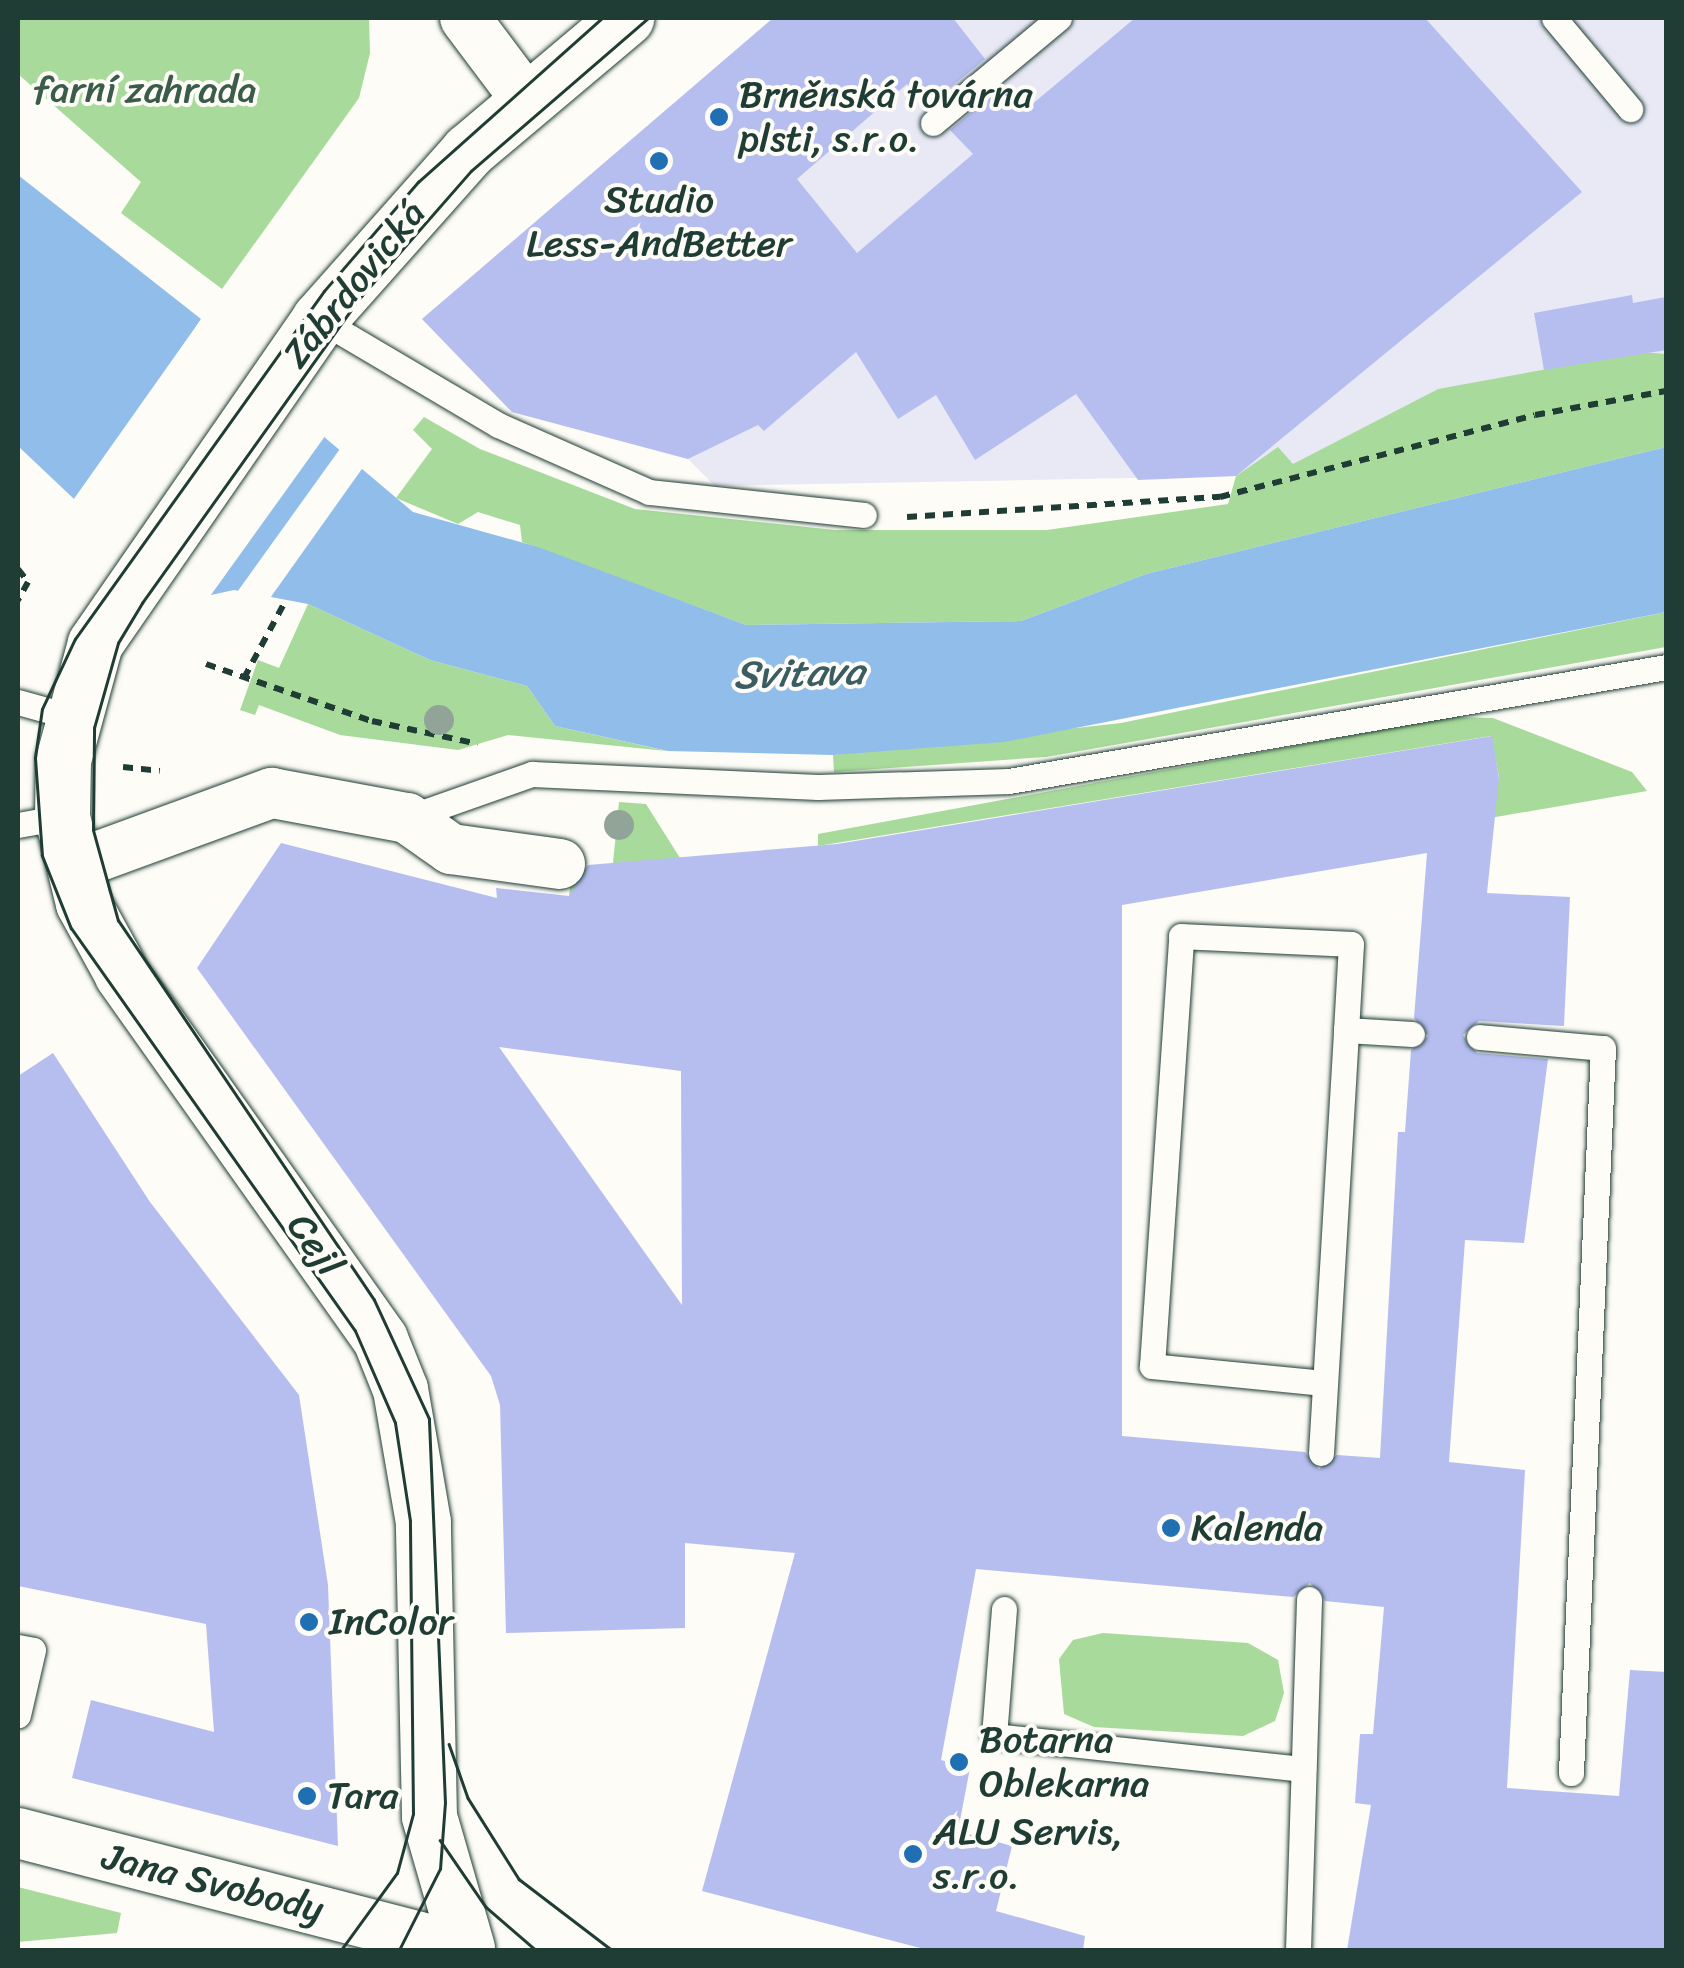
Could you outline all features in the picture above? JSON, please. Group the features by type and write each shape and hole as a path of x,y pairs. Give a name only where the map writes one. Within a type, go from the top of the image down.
{"street":[{"path":"465,18 525,98"},
{"name":"Zábrdovická","path":"129,593 310,332 525,98 626,18"},
{"name":"Cejl","path":"129,593 43,709 50,836 122,974 380,1339 400,1389 423,1522 429,1816 468,1950"},
{"path":"50,836 124,846 272,793 407,818 451,850 560,864"},
{"name":"Jana Svobody","path":"18,1833 468,1950"}],"lane":[{"path":"933,123 1059,18"},
{"path":"1554,18 1630,109"},
{"path":"310,332 498,425 648,492 864,515"},
{"path":"407,818 532,774 818,787 1009,781 1666,667"},
{"path":"1320,1453 1351,944 1181,936 1152,1366 1324,1383"},
{"path":"1346,1030 1412,1034"},
{"path":"1479,1038 1603,1048 1571,1774"},
{"path":"1298,1950 1309,1599"},
{"path":"1004,1609 994,1736 1303,1769"},
{"path":"18,1647 33,1650 18,1715"}],"path":[{"path":"864,515 959,520 1220,497 1535,415 1666,391"},
{"path":"18,569 28,582 18,600"},
{"path":"244,678 285,602"},
{"path":"206,664 372,721 504,749 532,774"},
{"path":"122,750 124,846"}],"shaded area":[{"path":"774,18 1666,18 1666,354 1438,389 1293,465 1278,448 1236,476 715,486 688,459 512,412 422,319"}],"green space":[{"name":"farní zahrada","path":"18,18 369,18 370,53 359,98 222,289 121,213 141,182 18,74"},
{"path":"1641,352 1666,354 1666,447 1146,574 1021,621 746,625 522,542 520,525 478,512 458,524 396,498 432,449 413,430 424,417 480,449 635,509 835,530 1047,530 1228,504 1236,476 1278,447 1293,464 1438,389"},
{"path":"308,604 430,660 527,686 555,726 667,751 508,735 458,750 340,735 259,705 255,715 240,710 258,660 279,668"},
{"path":"1666,612 1666,647 1046,757 834,772 833,755 1121,723"},
{"path":"1451,717 1493,718 1632,772 1647,791 1490,818 1499,777 1491,736 818,846 818,834"},
{"path":"619,802 646,804 680,858 569,896 572,869 612,873"},
{"path":"1103,1633 1248,1643 1278,1660 1284,1693 1275,1721 1243,1736 1094,1727 1064,1714 1059,1659 1073,1640"},
{"path":"18,1887 121,1913 117,1933 18,1942"}],"water":[{"name":"Svitava","path":"18,175 201,319 195,328 413,512 538,547 746,625 1021,621 1146,574 1666,447 1666,612 1004,742 833,755 668,751 555,726 527,686 430,660 308,604 234,590 211,595 74,499 18,446"}],"pier":[{"path":"204,315 202,327 328,432 208,599 71,503"},
{"path":"342,446 364,466 268,601 235,595"}],"building":[{"path":"773,18 953,18 985,59 928,106 907,84 797,179 857,253 973,154 950,130 1004,85 1024,111 1135,18 1425,18 1582,192 1236,476 1138,480 1076,394 975,460 936,395 898,419 856,352 764,431 758,425 688,459 512,412 422,319"},
{"path":"1632,295 1633,303 1666,297 1666,350 1544,370 1534,313"},
{"path":"1492,736 1499,778 1487,893 1570,897 1564,1026 1479,1021 1463,1035 1477,1053 1548,1059 1524,1243 1465,1240 1449,1462 1525,1470 1507,1788 1619,1796 1630,1670 1666,1672 1666,1950 1347,1950 1371,1805 1355,1803 1360,1734 1373,1734 1384,1607 1325,1601 1310,1583 1293,1597 976,1569 941,1760 970,1768 958,1831 1012,1846 996,1911 1085,1936 1083,1950 928,1950 702,1891 795,1553 685,1543 685,1628 506,1633 500,1405 491,1376 197,968 281,843 497,898 496,888 569,896 588,865 837,844","holes":["1427,853 1414,1018 1428,1036 1411,1050 1405,1132 1398,1132 1380,1458 1337,1455 1319,1469 1305,1452 1122,1436 1122,905","499,1047 681,1071 682,1305"]},
{"path":"53,1053 150,1202 299,1395 328,1585 338,1846 72,1778 91,1700 214,1732 206,1624 18,1586 18,1076"}],"tram line":[{"path":"341,1950 397,1873 413,1814 410,1521 395,1423 355,1331 71,929 42,856 35,758 42,709 75,639 324,291 418,182 602,18"},
{"path":"399,1950 440,1869 445,1803 429,1419 374,1300 118,921 93,830 94,728 118,643 142,603 358,300 471,171 648,18"},
{"path":"449,1744 468,1798 519,1879 612,1950"},
{"path":"440,1840 486,1907 536,1950"}],"place":[{"name":"Brněnská továrna plsti, s.r.o.","path":"719,117"},
{"name":"Studio Less-AndBetter","path":"659,161"},
{"name":"Kalenda","path":"1171,1528"},
{"name":"InColor","path":"309,1622"},
{"name":"Botarna Oblekarna","path":"959,1762"},
{"name":"Tara","path":"307,1796"},
{"name":"ALU Servis, s.r.o.","path":"913,1854"}]}
